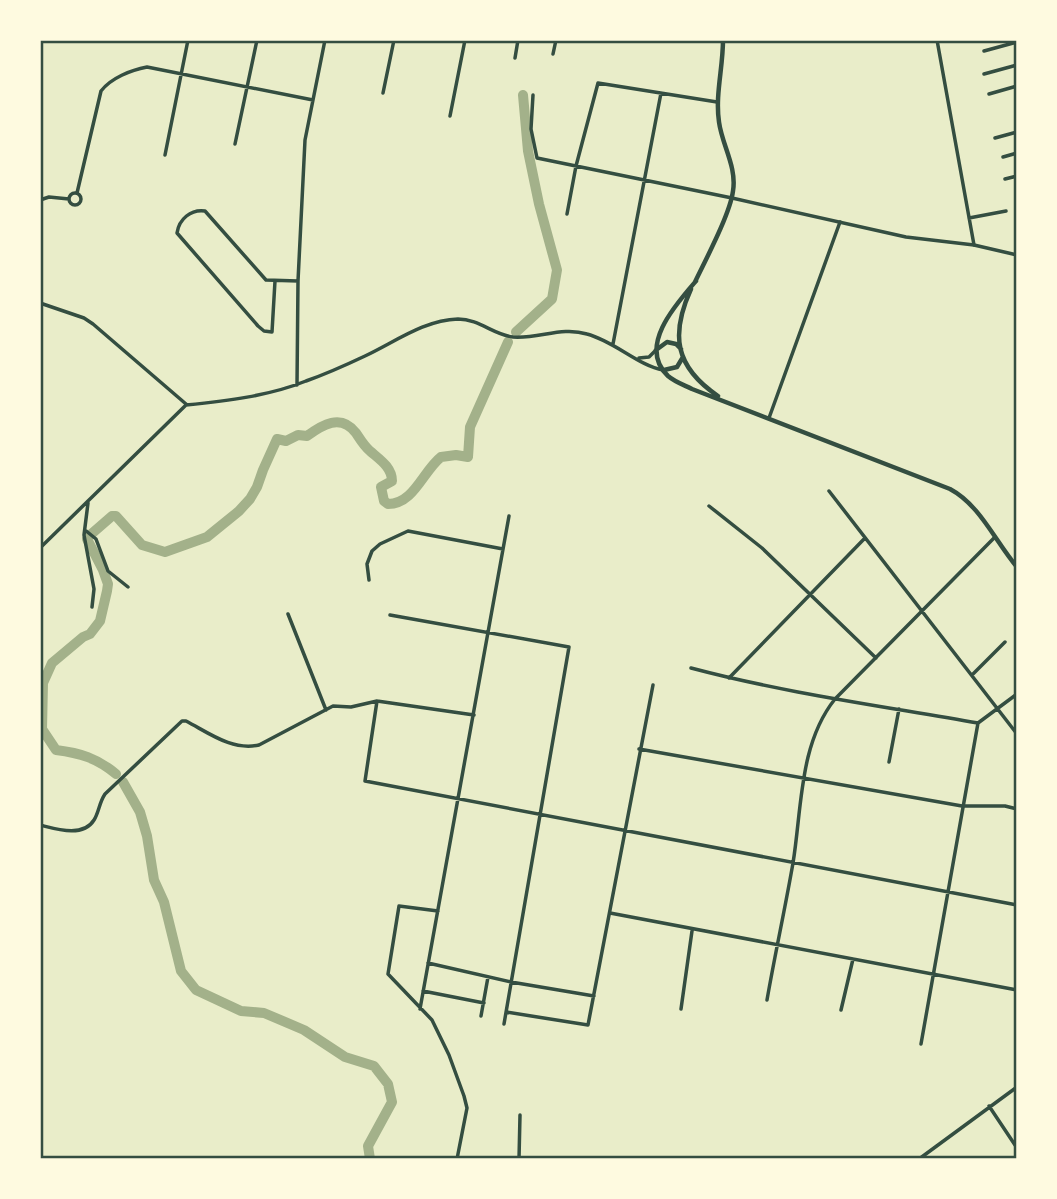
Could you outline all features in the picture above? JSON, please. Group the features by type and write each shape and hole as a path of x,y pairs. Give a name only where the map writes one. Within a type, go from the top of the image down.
{"main road":[{"path":"663,370 677,367 682,352 679,319 732,198 734,181 721,136 717,102 723,66 723,40"},
{"path":"696,281 662,328 656,350 663,370 675,381 963,496 1015,565"},
{"path":"656,350 667,342 676,344 698,380 724,401"}],"street":[{"path":"165,155 188,40"},
{"path":"235,144 257,40"},
{"path":"297,384 298,281 305,140 326,40"},
{"path":"383,93 394,40"},
{"path":"450,116 464,40"},
{"path":"514,58 518,40"},
{"path":"553,54 556,40"},
{"path":"937,40 974,245"},
{"path":"984,51 1017,42"},
{"path":"984,74 1017,65"},
{"path":"69,199 73,205 79,203 80,196 77,193 101,91 107,84 136,69 147,67 313,100"},
{"path":"567,214 576,166 598,83 717,102"},
{"path":"989,94 1017,86"},
{"path":"613,344 661,93"},
{"path":"533,95 531,129 537,158 906,237 974,245 1017,256"},
{"path":"995,138 1017,132"},
{"path":"1003,157 1017,153"},
{"path":"1005,179 1017,176"},
{"path":"69,199 70,195 77,193"},
{"path":"40,200 49,197 69,199"},
{"path":"275,281 272,332 264,331 177,233 178,224 187,215 198,210 205,211 267,280 298,281"},
{"path":"969,218 1006,211"},
{"path":"769,418 839,222"},
{"path":"40,303 84,318 93,324 187,405"},
{"path":"40,548 187,405 219,402 297,384 364,357 417,329 441,321 473,321 510,337 571,330 613,344 650,367 663,370"},
{"path":"637,358 646,358 656,350"},
{"path":"829,491 1017,734"},
{"path":"89,500 85,530 94,590 92,607"},
{"path":"709,506 762,548 876,659"},
{"path":"420,1009 509,516"},
{"path":"85,530 96,538 108,571 128,587"},
{"path":"369,580 367,564 372,551 380,544 408,531 503,549"},
{"path":"729,678 865,538"},
{"path":"767,1000 793,863 804,778 822,715 995,538"},
{"path":"1015,565 1017,557"},
{"path":"288,614 326,710"},
{"path":"390,615 569,647 504,1024"},
{"path":"972,675 1005,642"},
{"path":"691,668 835,699 978,723"},
{"path":"506,1012 588,1025 653,685"},
{"path":"921,1044 978,723 1017,694"},
{"path":"40,825 62,831 82,830 90,826 99,802 110,788 182,721 226,743 246,747 259,745 333,706 366,705 376,701 474,715"},
{"path":"376,701 365,781 1017,905"},
{"path":"889,762 899,709"},
{"path":"639,749 962,806 1017,809"},
{"path":"439,911 398,906 388,974 432,1020 449,1055 467,1108 457,1159"},
{"path":"610,914 1017,990"},
{"path":"681,1009 692,930"},
{"path":"841,1010 853,959"},
{"path":"428,963 511,982 594,996"},
{"path":"481,1016 488,977"},
{"path":"423,991 484,1003"},
{"path":"919,1159 1017,1087"},
{"path":"989,1106 1015,1145"},
{"path":"519,1159 520,1115"}],"waterway":[{"path":"516,332 552,299 557,270 528,151 523,95"},
{"path":"116,774 88,757 56,750 42,729 43,683 52,663 90,634 100,621 108,584 87,539 89,536 112,516 116,516 142,545 165,552 207,537 250,499 277,439 286,441 298,435 307,436 319,428 338,422 350,427 390,472 392,481 381,487 384,501 388,504 397,503 411,493 441,457 468,457 470,427 508,342"},
{"path":"123,782 140,812 154,880 164,902 181,971 196,990 241,1011 264,1013 304,1030 345,1057 374,1066 388,1084 392,1102 368,1146 370,1159"}]}
